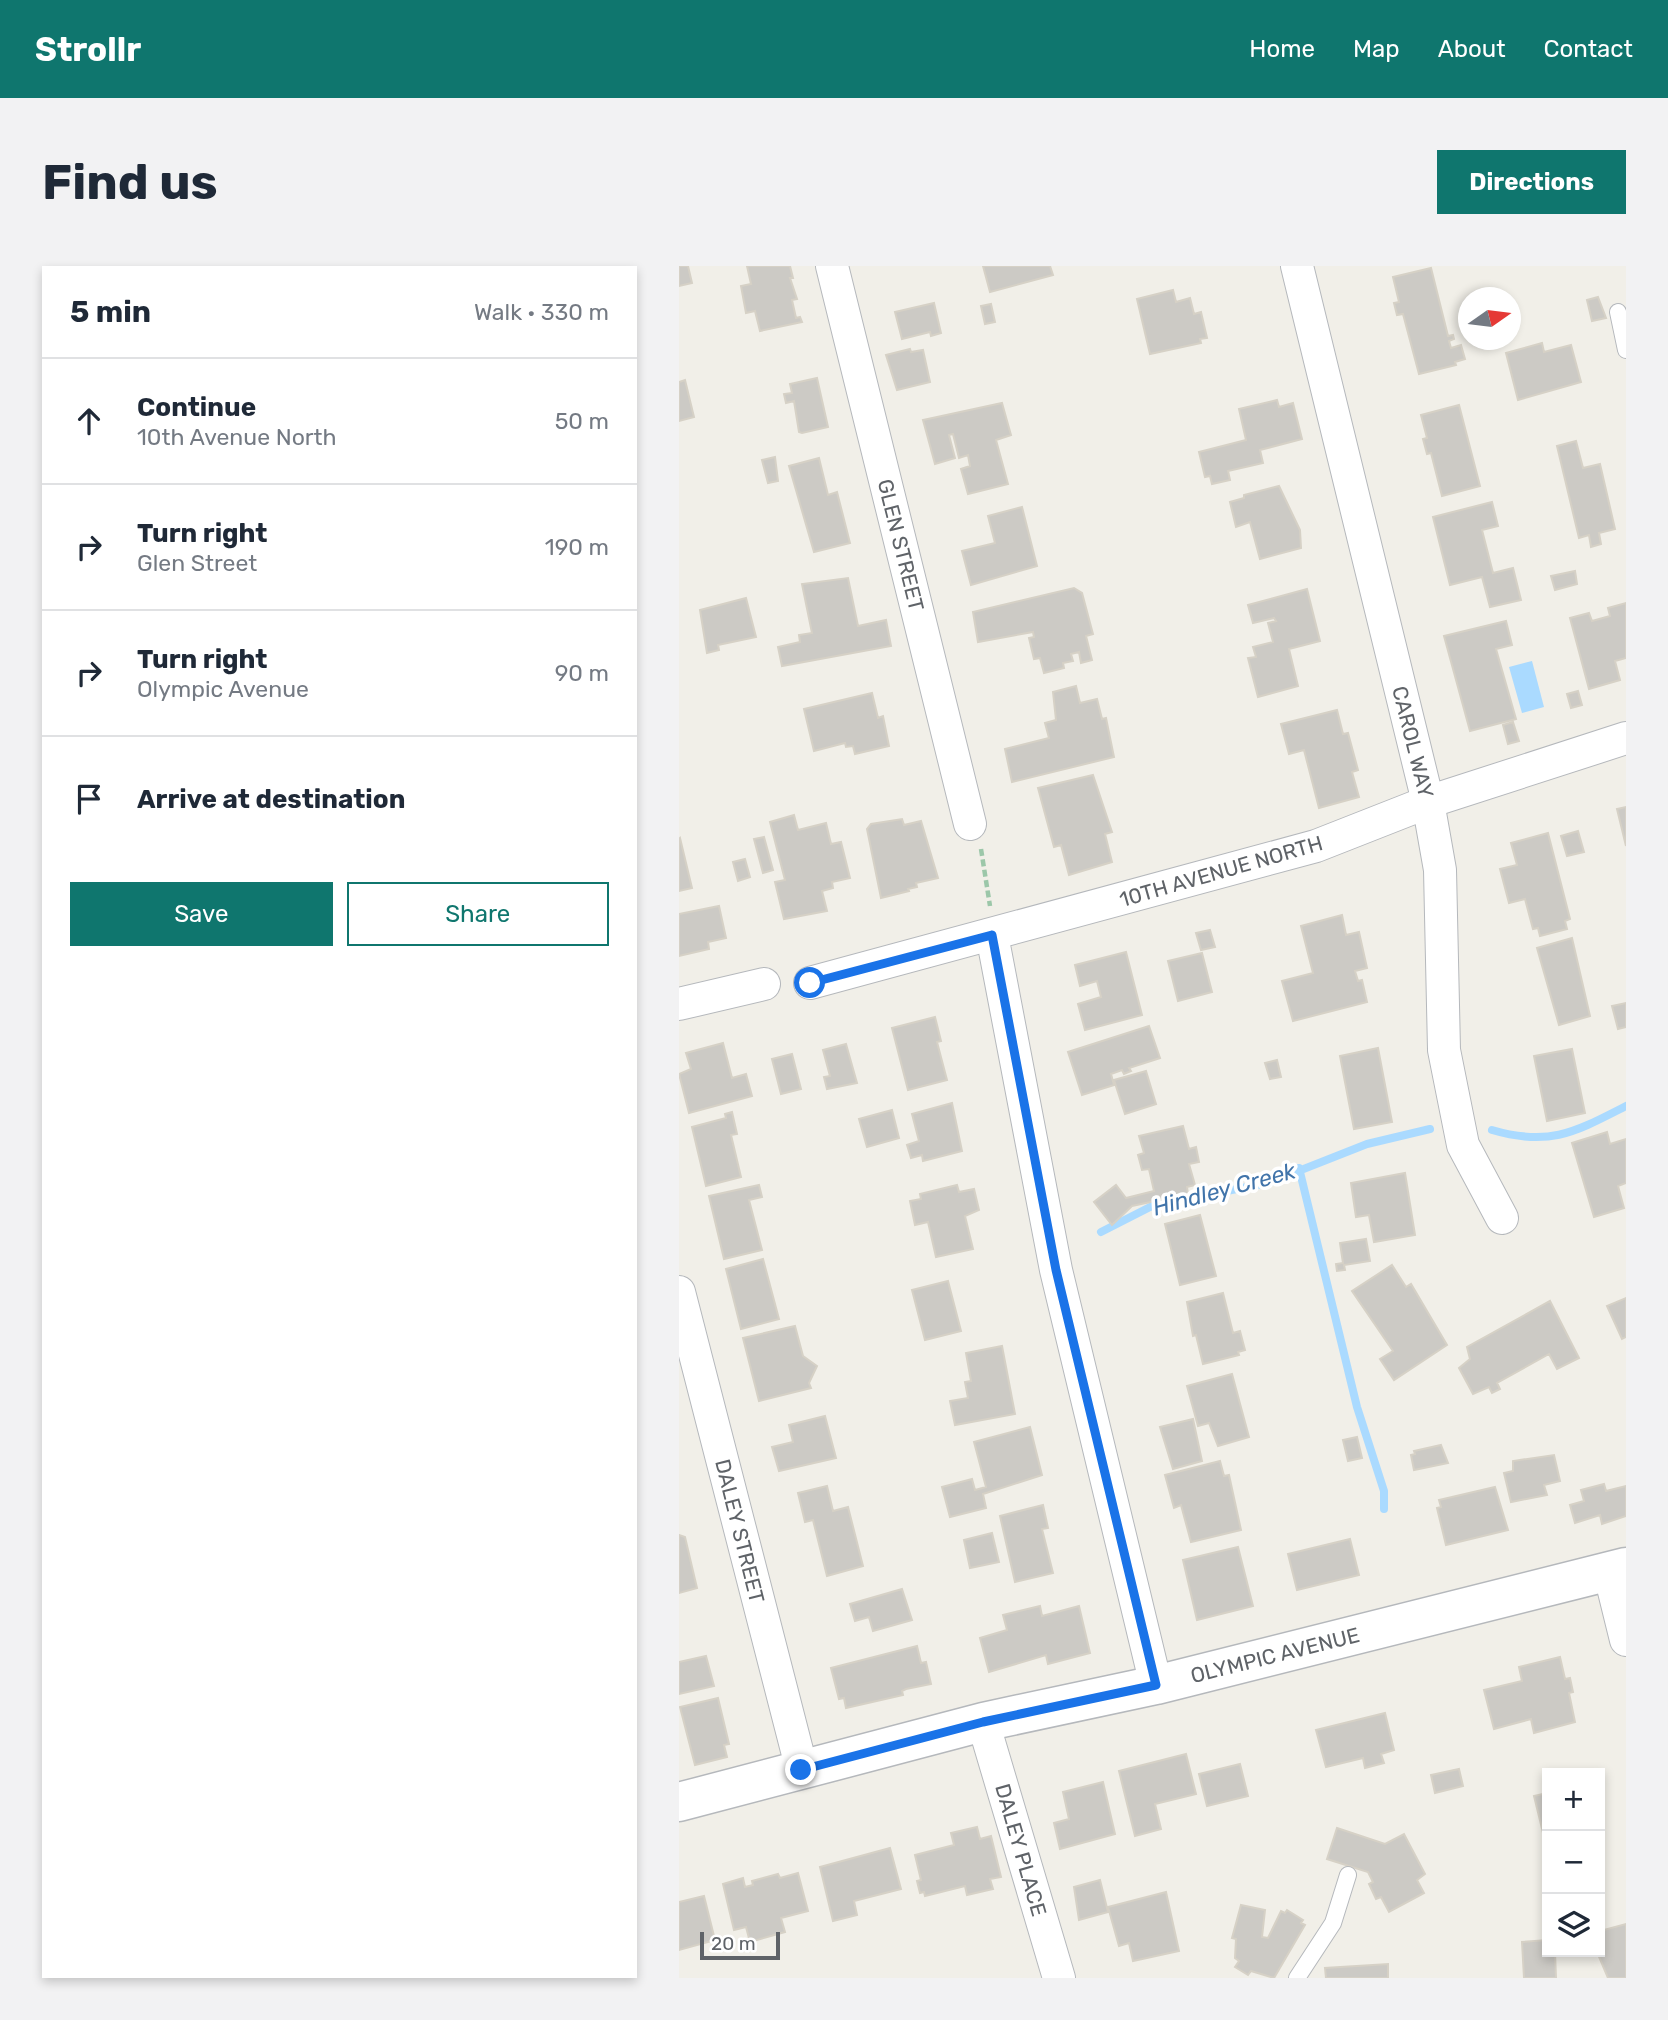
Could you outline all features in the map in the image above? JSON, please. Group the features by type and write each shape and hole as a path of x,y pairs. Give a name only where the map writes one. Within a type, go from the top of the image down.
{"street":[{"name":"GLEN STREET","path":"832,266 970,824"},
{"name":"CAROL WAY","path":"1297,266 1428,802 1440,870 1444,1050 1464,1145 1502,1218"},
{"name":"10TH AVENUE NORTH","path":"810,983 1315,846 1428,802 1626,738"},
{"path":"992,935 1056,1270 1156,1685"},
{"path":"679,1004 764,984"},
{"name":"DALEY STREET","path":"679,1292 801,1770"},
{"path":"1618,1569 1626,1640"},
{"name":"OLYMPIC AVENUE","path":"679,1802 983,1722 1156,1685 1618,1569"},
{"name":"DALEY PLACE","path":"983,1722 1059,1978"}],"lane":[{"path":"1618,312 1626,351"},
{"path":"1297,1978 1333,1923 1348,1875"}],"path":[{"path":"970,824 979,839 992,935"}],"water":[{"path":"1532,661 1544,707 1522,713 1509,667"}],"building":[{"path":"679,266 688,266 692,283 679,286"},
{"path":"747,266 790,266 793,278 790,278 797,299 792,300 796,318 800,317 802,322 760,331 755,311 746,313 741,286 751,284"},
{"path":"983,266 1050,266 1053,275 990,292"},
{"path":"1431,268 1448,336 1453,335 1454,339 1449,341 1451,348 1458,346 1465,359 1455,362 1456,365 1419,374 1403,314 1397,315 1394,303 1399,302 1393,277"},
{"path":"1173,290 1176,302 1190,298 1194,314 1201,312 1207,338 1200,339 1201,343 1150,354 1137,299"},
{"path":"1598,297 1606,318 1592,321 1587,300"},
{"path":"934,303 941,333 931,336 930,332 902,339 895,312"},
{"path":"991,304 995,322 985,324 981,306"},
{"path":"1542,343 1544,352 1571,345 1581,382 1518,400 1506,353"},
{"path":"910,349 911,352 923,350 930,382 897,390 886,355"},
{"path":"817,378 828,427 802,433 799,432 794,401 786,403 784,394 792,393 790,384"},
{"path":"685,380 694,417 679,421 679,382"},
{"path":"1277,400 1279,407 1293,403 1302,439 1260,450 1263,463 1228,471 1230,480 1212,484 1210,476 1205,477 1199,452 1246,440 1239,409"},
{"path":"1002,403 1011,435 996,440 1008,484 968,494 961,469 970,466 968,455 959,458 953,434 949,435 955,458 935,464 923,420"},
{"path":"1459,405 1480,486 1442,496 1431,453 1427,454 1423,439 1427,438 1421,415"},
{"path":"1576,441 1583,468 1600,464 1615,529 1599,533 1601,544 1591,547 1589,535 1579,538 1557,446"},
{"path":"775,457 778,481 768,483 762,460"},
{"path":"819,458 828,495 837,492 850,543 814,552 789,466"},
{"path":"1279,486 1300,530 1301,548 1260,559 1250,522 1236,527 1230,502 1244,498 1244,495"},
{"path":"1492,502 1498,526 1482,530 1493,573 1513,568 1521,600 1490,607 1482,577 1450,585 1433,517"},
{"path":"1022,507 1037,566 971,585 962,551 995,543 988,516"},
{"path":"1575,571 1577,584 1555,590 1551,576"},
{"path":"848,578 858,626 886,620 891,646 782,666 778,647 800,642 799,635 812,633 802,584"},
{"path":"1074,588 1082,593 1093,634 1086,636 1092,660 1081,663 1079,652 1071,654 1073,661 1063,663 1064,668 1044,673 1040,658 1034,659 1029,638 1034,637 1033,632 978,642 973,612"},
{"path":"1307,589 1320,641 1289,649 1298,686 1258,697 1248,658 1256,657 1253,647 1273,642 1268,623 1276,621 1274,618 1253,623 1248,605"},
{"path":"746,598 756,637 718,645 719,650 707,653 700,610"},
{"path":"1626,603 1626,658 1615,661 1620,680 1589,689 1570,618 1589,613 1592,621 1610,616 1608,608"},
{"path":"1506,621 1512,645 1496,649 1516,719 1470,731 1444,636"},
{"path":"1076,686 1080,703 1097,699 1102,719 1106,718 1114,757 1012,782 1005,749 1049,738 1045,723 1056,720 1053,692"},
{"path":"1578,691 1582,705 1571,708 1567,694"},
{"path":"872,693 878,718 883,716 889,746 855,754 853,746 846,747 845,743 814,751 804,709"},
{"path":"1337,710 1343,734 1348,733 1358,770 1352,772 1359,797 1319,808 1304,750 1289,754 1281,724"},
{"path":"1513,722 1519,741 1508,744 1503,725"},
{"path":"1093,775 1112,832 1105,834 1112,862 1069,875 1061,845 1054,847 1038,788"},
{"path":"1626,807 1626,846 1617,809"},
{"path":"794,815 798,830 826,823 831,844 841,842 850,878 832,882 833,888 822,891 827,911 784,919 775,882 785,880 770,822"},
{"path":"902,819 904,825 921,821 938,878 916,883 917,887 908,889 909,891 881,898 867,829 871,824"},
{"path":"1578,831 1584,852 1567,856 1561,836"},
{"path":"1548,833 1570,919 1565,921 1567,929 1540,936 1538,928 1533,929 1525,899 1509,903 1500,869 1517,865 1511,843"},
{"path":"764,837 773,870 763,873 754,839"},
{"path":"679,839 692,888 679,891"},
{"path":"745,859 750,877 738,881 733,862"},
{"path":"719,906 726,938 708,942 709,949 679,956 679,914"},
{"path":"1342,915 1346,935 1359,932 1367,968 1355,971 1358,981 1362,980 1367,1002 1293,1021 1282,981 1313,973 1301,926"},
{"path":"1210,930 1215,947 1201,950 1196,933"},
{"path":"1572,938 1590,1016 1559,1025 1537,948"},
{"path":"1126,952 1142,1015 1085,1030 1078,1004 1101,997 1097,981 1080,986 1075,965"},
{"path":"1202,953 1212,992 1178,1001 1168,961"},
{"path":"1626,1003 1626,1027 1618,1029 1612,1006"},
{"path":"935,1017 941,1041 937,1042 947,1080 908,1090 892,1028"},
{"path":"1149,1026 1160,1058 1129,1068 1131,1071 1124,1074 1122,1070 1111,1074 1114,1085 1082,1095 1068,1052"},
{"path":"723,1043 732,1078 746,1074 752,1096 689,1113 679,1074 691,1069 686,1053"},
{"path":"846,1044 857,1083 827,1089 824,1077 830,1076 823,1050"},
{"path":"1378,1048 1392,1122 1354,1129 1340,1056"},
{"path":"1572,1049 1585,1113 1547,1121 1534,1056"},
{"path":"792,1054 801,1089 781,1094 772,1059"},
{"path":"1277,1060 1281,1077 1270,1079 1265,1063"},
{"path":"1146,1071 1156,1104 1125,1114 1114,1080"},
{"path":"952,1103 962,1151 923,1161 922,1155 911,1158 907,1145 919,1141 912,1114"},
{"path":"892,1110 899,1138 867,1147 859,1119"},
{"path":"732,1112 737,1134 731,1135 741,1177 706,1186 692,1127 726,1118 725,1114"},
{"path":"1183,1126 1189,1149 1196,1147 1199,1162 1189,1164 1195,1185 1187,1187 1188,1194 1132,1206 1112,1225 1094,1202 1116,1185 1126,1198 1154,1191 1149,1169 1142,1170 1138,1155 1144,1153 1139,1136"},
{"path":"1607,1132 1610,1144 1626,1139 1626,1183 1618,1186 1624,1208 1594,1217 1572,1143"},
{"path":"1405,1173 1415,1235 1374,1242 1369,1215 1356,1217 1351,1183"},
{"path":"759,1185 762,1197 749,1200 762,1250 724,1259 709,1196"},
{"path":"957,1185 959,1192 974,1189 979,1210 965,1216 973,1249 936,1257 928,1222 915,1225 910,1201 921,1199 920,1194"},
{"path":"1200,1215 1216,1276 1180,1285 1165,1224"},
{"path":"1366,1239 1370,1261 1344,1265 1345,1270 1337,1271 1336,1264 1343,1263 1340,1243"},
{"path":"763,1259 779,1319 741,1329 726,1269"},
{"path":"1392,1265 1406,1287 1411,1284 1447,1345 1394,1380 1380,1359 1393,1351 1352,1291"},
{"path":"948,1281 961,1331 925,1340 912,1290"},
{"path":"1223,1293 1233,1333 1240,1331 1245,1350 1238,1352 1239,1355 1203,1364 1196,1335 1193,1336 1187,1302"},
{"path":"1626,1298 1626,1337 1622,1339 1607,1306"},
{"path":"1550,1301 1579,1358 1557,1369 1549,1354 1497,1383 1500,1389 1492,1393 1489,1387 1473,1394 1459,1368 1470,1359 1467,1347"},
{"path":"795,1326 803,1356 817,1366 809,1383 811,1388 759,1401 743,1338"},
{"path":"1002,1346 1015,1414 955,1425 950,1401 968,1398 965,1382 971,1381 966,1353"},
{"path":"1232,1374 1249,1437 1218,1446 1209,1423 1198,1426 1187,1386"},
{"path":"825,1416 836,1458 779,1471 772,1447 793,1442 789,1425"},
{"path":"1193,1419 1202,1461 1173,1469 1160,1427"},
{"path":"1030,1427 1042,1475 983,1494 986,1508 950,1517 942,1487 972,1479 975,1490 986,1487 974,1442"},
{"path":"1357,1437 1362,1458 1348,1461 1343,1440"},
{"path":"1441,1445 1448,1463 1414,1470 1411,1455 1415,1454 1414,1451"},
{"path":"1554,1455 1560,1481 1544,1485 1547,1495 1511,1502 1504,1473 1513,1471 1513,1461"},
{"path":"1220,1461 1224,1476 1229,1475 1241,1530 1191,1542 1181,1505 1174,1508 1165,1475"},
{"path":"1604,1484 1606,1491 1626,1486 1626,1516 1602,1524 1600,1515 1575,1523 1570,1505 1584,1501 1581,1490"},
{"path":"827,1486 833,1511 848,1507 863,1566 827,1576 813,1520 805,1522 798,1493"},
{"path":"1495,1487 1508,1530 1446,1545 1437,1508 1441,1507 1439,1500"},
{"path":"1043,1505 1048,1528 1042,1529 1053,1573 1015,1582 1000,1516"},
{"path":"992,1533 999,1562 970,1568 964,1540"},
{"path":"679,1535 685,1537 697,1588 679,1593"},
{"path":"1350,1539 1359,1575 1297,1590 1288,1554"},
{"path":"1238,1547 1253,1606 1197,1620 1183,1560"},
{"path":"902,1589 912,1620 873,1631 869,1617 855,1621 850,1604"},
{"path":"1040,1606 1042,1616 1079,1606 1090,1653 1048,1664 1046,1655 989,1672 980,1638 1007,1630 1003,1615"},
{"path":"917,1646 921,1663 926,1662 931,1684 906,1689 902,1691 903,1695 846,1708 844,1698 839,1699 831,1668"},
{"path":"706,1656 714,1686 679,1694 679,1662"},
{"path":"1560,1657 1565,1679 1570,1678 1573,1692 1569,1693 1575,1722 1534,1733 1531,1719 1494,1729 1484,1690 1522,1681 1519,1667"},
{"path":"718,1698 729,1744 724,1745 727,1757 695,1765 680,1707"},
{"path":"1385,1713 1394,1750 1381,1754 1384,1763 1365,1768 1363,1758 1326,1767 1316,1730"},
{"path":"1186,1754 1196,1794 1155,1804 1161,1829 1135,1836 1119,1771"},
{"path":"1240,1764 1248,1796 1207,1806 1199,1774"},
{"path":"1459,1769 1463,1786 1435,1793 1431,1775"},
{"path":"1103,1782 1115,1834 1060,1849 1054,1823 1069,1819 1063,1792"},
{"path":"1542,1794 1542,1829 1534,1796"},
{"path":"977,1827 980,1839 991,1836 1001,1877 990,1879 993,1889 967,1895 965,1886 925,1896 924,1892 920,1893 917,1881 921,1880 915,1855 954,1845 951,1833"},
{"path":"1337,1828 1385,1844 1404,1834 1425,1874 1417,1880 1424,1893 1389,1912 1381,1897 1376,1899 1369,1884 1373,1882 1368,1872 1327,1859"},
{"path":"890,1848 901,1889 854,1901 857,1915 833,1921 820,1867"},
{"path":"798,1873 808,1911 781,1918 785,1932 750,1942 746,1927 734,1930 723,1884 743,1878 745,1887 753,1885 752,1881 778,1874 780,1878"},
{"path":"1100,1880 1108,1912 1079,1920 1074,1887"},
{"path":"1166,1892 1179,1951 1133,1961 1129,1943 1119,1946 1108,1907"},
{"path":"704,1896 715,1940 679,1950 679,1902"},
{"path":"1241,1905 1265,1910 1262,1937 1268,1938 1281,1911 1285,1913 1287,1910 1303,1920 1301,1923 1305,1925 1274,1978 1251,1971 1248,1975 1235,1967 1239,1961 1235,1958 1236,1939 1232,1938"},
{"path":"1626,1924 1626,1978 1608,1978 1599,1957 1605,1957 1605,1930"},
{"path":"1542,1940 1542,1957 1555,1957 1556,1978 1524,1978 1522,1942"},
{"path":"1388,1964 1388,1978 1326,1978 1325,1968"}],"waterway":[{"name":"Hindley Creek","path":"1492,1130 1512,1135 1546,1137 1576,1130 1626,1106"},
{"name":"Hindley Creek","path":"1101,1232 1154,1205 1268,1183 1367,1144 1430,1129"},
{"path":"1299,1168 1357,1407 1384,1491 1384,1509"}],"route":[{"path":"801,1770 983,1722 1156,1685 1056,1270 992,935 810,983"}]}
